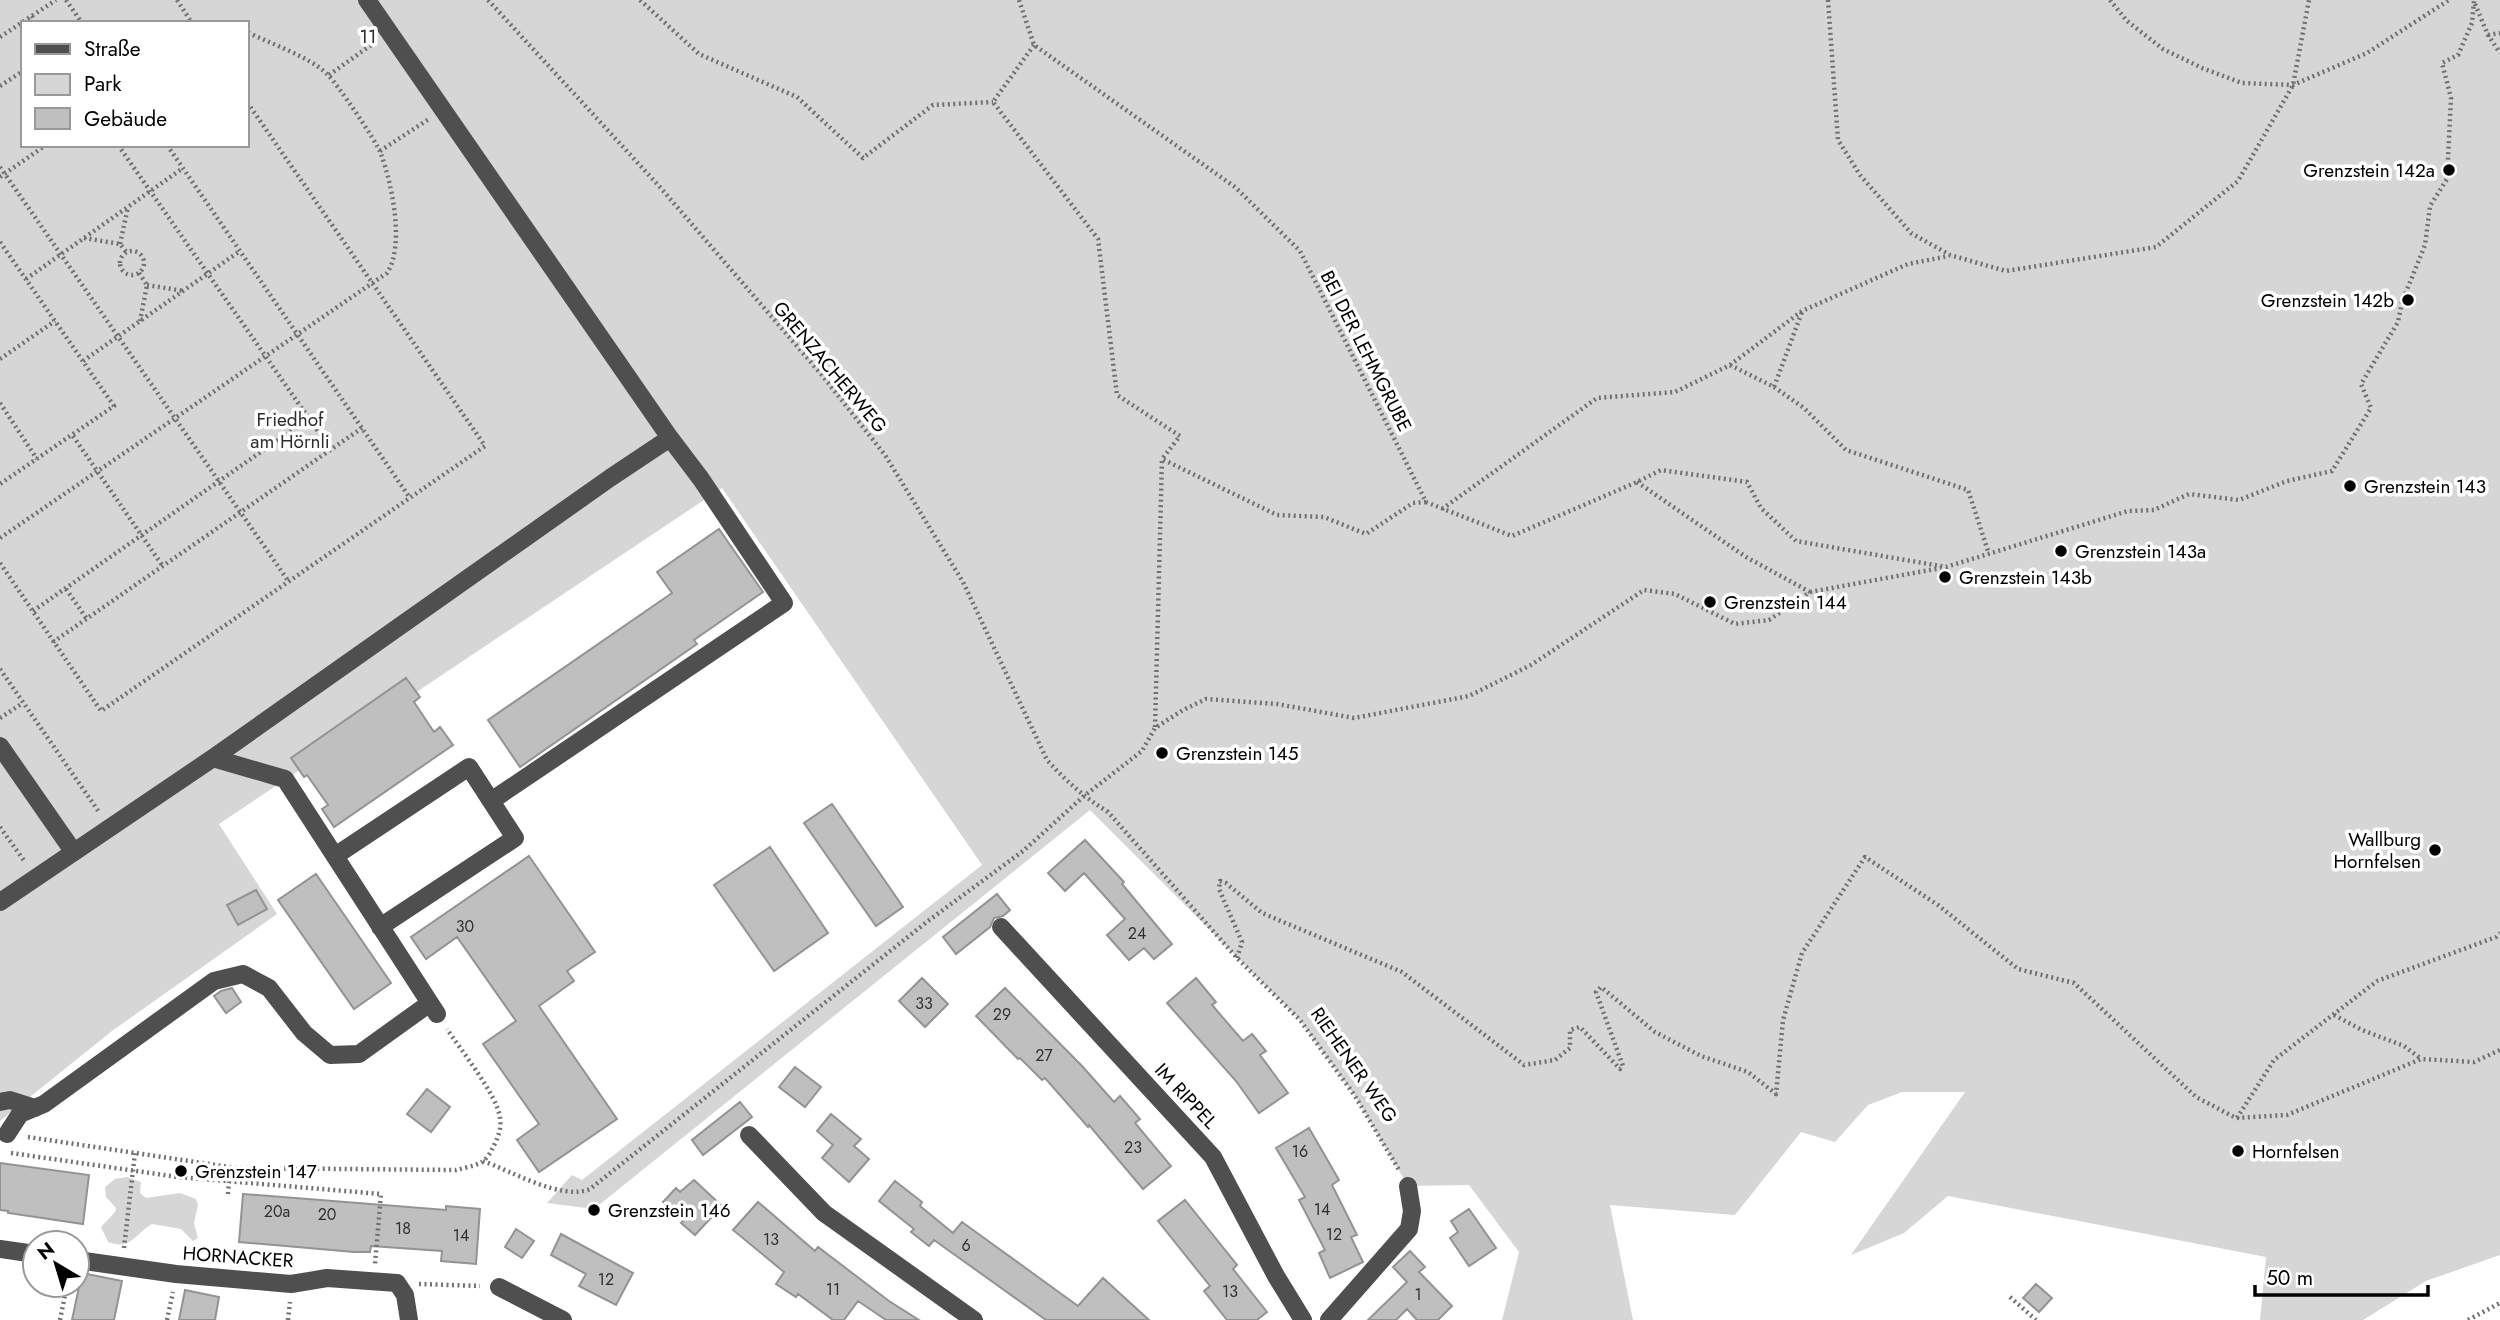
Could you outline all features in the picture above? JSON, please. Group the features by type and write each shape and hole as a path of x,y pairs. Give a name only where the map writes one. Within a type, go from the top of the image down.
{"street":[{"path":"367,0 701,479 784,603 491,801"},
{"path":"0,902 213,758 670,438"},
{"path":"0,746 73,851"},
{"path":"6,1134 20,1114 44,1104 214,981 243,974 269,988 304,1033 330,1055 359,1054 433,1008 285,779 213,758"},
{"path":"335,856 469,767 515,838 380,927"},
{"name":"IM RIPPEL","path":"1001,927 1213,1157 1276,1276 1303,1320"},
{"path":"0,1102 10,1100 35,1108"},
{"path":"749,1135 824,1213 974,1320"},
{"path":"1329,1320 1409,1228 1412,1211 1408,1186"},
{"path":"0,1249 21,1252"},
{"name":"HORNACKER","path":"91,1262 176,1274 291,1284 327,1278 397,1283"},
{"path":"397,1283 405,1295 408,1320"},
{"path":"499,1287 563,1320"}],"path":[{"path":"24,21 56,0"},
{"path":"66,0 81,21"},
{"path":"177,0 191,21"},
{"name":"GRENZACHERWEG","path":"488,0 659,186 821,374 885,455 963,582 1047,760 1084,796"},
{"path":"640,0 699,54 797,97 863,158 933,105 993,102"},
{"path":"993,102 1034,45 1019,0"},
{"path":"1828,0 1838,140 1860,175 1911,233 1950,255 2006,271 2156,247 2238,181 2292,85 2309,0"},
{"path":"2110,0 2127,21 2163,49 2202,68 2242,83 2292,85 2367,53 2449,0"},
{"path":"483,1161 567,1192 581,1193 590,1189 929,921 1024,850 1084,796 1142,751 1155,728 1206,699 1277,704 1354,718 1469,696 1531,665 1644,590 1675,594 1735,624 1769,620 1810,592 1946,568 2128,510 2154,510 2189,494 2239,500 2287,481 2332,471 2371,408 2361,384 2398,322 2402,302 2425,245 2430,206 2447,179 2451,98 2442,63 2458,55 2472,23 2474,1"},
{"path":"2474,1 2488,35 2500,52"},
{"path":"32,16 35,21"},
{"path":"0,37 21,23"},
{"path":"0,538 299,335 387,273 394,262 397,244 390,185 380,151 329,75 316,65 248,32"},
{"path":"329,75 389,32"},
{"path":"2488,35 2500,33"},
{"name":"BEI DER LEHMGRUBE","path":"1034,45 1235,187 1300,251 1426,502"},
{"path":"0,86 21,72"},
{"path":"993,102 1098,239 1117,394 1180,436 1162,459 1155,728"},
{"path":"0,564 101,711 485,446 248,103"},
{"path":"380,151 443,110"},
{"path":"2,175 43,147"},
{"path":"119,147 331,450"},
{"path":"168,147 411,498"},
{"path":"0,167 2,175 120,337 289,582"},
{"path":"26,279 183,168"},
{"path":"120,244 128,207"},
{"path":"84,238 120,244 127,253"},
{"path":"0,242 114,406 0,484"},
{"path":"83,361 240,251"},
{"path":"127,253 137,253 142,257 144,264 139,273 131,275 122,269 122,258 127,253"},
{"path":"1441,509 1597,398 1675,393 1730,365 1802,311 1908,264 1950,255"},
{"path":"139,273 147,285 140,321"},
{"path":"147,285 184,290"},
{"path":"1774,387 1802,311"},
{"path":"0,359 55,321"},
{"path":"1730,365 1774,387 1804,408 1846,450 1968,490 1989,554"},
{"path":"0,403 37,459"},
{"path":"33,611 309,419"},
{"path":"53,642 362,428"},
{"path":"72,436 162,565"},
{"path":"1162,459 1277,515 1324,517 1366,534 1413,503 1426,502 1512,536 1661,470 1746,482 1761,508 1796,541 1946,568"},
{"path":"1637,482 1746,557 1810,592"},
{"path":"66,589 87,619"},
{"path":"0,669 109,827"},
{"path":"0,718 23,702"},
{"name":"RIEHENER WEG","path":"1084,796 1108,812 1237,958 1300,1020 1355,1096 1408,1186"},
{"path":"0,827 35,877"},
{"path":"1237,958 1242,942 1219,889 1220,881 1262,913 1402,972 1524,1065 1555,1060 1570,1048 1570,1030 1580,1027 1620,1069 1623,1066 1596,992 1601,987 1655,1032 1701,1056 1748,1072 1776,1094 1783,1020 1802,953 1865,857 1938,905 2018,969 2074,983 2196,1097 2236,1118 2287,1115 2421,1059 2474,1062 2500,1050"},
{"path":"2236,1118 2274,1060 2377,981 2496,937 2500,933"},
{"path":"6,1134 236,1168 456,1170 483,1161 496,1141 500,1117 479,1076 433,1008"},
{"path":"2334,1015 2362,1030 2404,1046 2421,1059"},
{"path":"0,1152 229,1181 381,1194 373,1281"},
{"path":"122,1266 135,1153"},
{"path":"228,1194 229,1181 236,1168"},
{"path":"167,1320 176,1274"},
{"path":"397,1283 499,1287"},
{"path":"2010,1297 2036,1320"},
{"path":"60,1320 64,1299"},
{"path":"2468,1320 2500,1303"}],"green space":[{"path":"0,0 2500,0 2500,1255 2426,1281 2363,1320 2260,1320 2266,1257 1948,1196 1904,1233 1851,1255 1965,1092 1902,1092 1868,1105 1835,1142 1801,1132 1735,1215 1610,1205 1633,1320 1502,1320 1519,1252 1469,1185 1408,1186 1355,1096 1300,1020 1090,810 594,1209 547,1203 572,1175 582,1180 982,865 722,488 219,824 277,914 112,1031 0,1121"},
{"path":"127,1177 141,1182 140,1193 146,1198 180,1193 196,1199 198,1205 194,1223 198,1238 193,1241 181,1229 152,1224 127,1243 108,1242 101,1227 116,1208 106,1197 105,1187 115,1179"}],"building":[{"path":"719,529 763,592 694,640 697,644 520,767 488,720 672,593 657,572"},
{"path":"406,678 420,697 414,702 434,732 440,727 453,745 334,827 322,809 328,805 291,758"},
{"path":"832,804 903,907 876,926 804,823"},
{"path":"1085,840 1124,882 1122,884 1172,944 1154,959 1144,948 1129,960 1107,935 1125,919 1084,873 1065,891 1048,873"},
{"path":"770,847 828,933 774,971 714,885"},
{"path":"529,856 595,952 567,971 574,981 539,1006 617,1119 539,1172 517,1140 539,1124 483,1044 516,1021 457,937 426,959 411,937"},
{"path":"316,874 391,983 354,1009 278,900"},
{"path":"256,890 267,909 238,925 227,905"},
{"path":"997,894 1010,910 1003,916 994,918 990,927 956,954 943,937"},
{"path":"922,978 948,1004 925,1027 899,1001"},
{"path":"1196,978 1216,1002 1212,1005 1243,1041 1252,1034 1266,1051 1260,1055 1288,1093 1259,1113 1236,1081 1167,1003"},
{"path":"232,988 241,1002 226,1013 214,996"},
{"path":"1005,988 1114,1102 1120,1096 1140,1119 1135,1123 1171,1166 1143,1189 1045,1078 1042,1080 1018,1059 976,1016"},
{"path":"795,1067 821,1087 805,1107 779,1087"},
{"path":"427,1089 450,1107 431,1132 407,1114"},
{"path":"740,1102 752,1117 703,1155 692,1140"},
{"path":"831,1114 861,1139 854,1146 869,1159 849,1182 822,1158 833,1145 817,1131"},
{"path":"1309,1128 1339,1180 1332,1185 1357,1235 1351,1237 1363,1262 1330,1278 1319,1253 1325,1250 1299,1200 1305,1197 1276,1148"},
{"path":"0,1163 89,1175 83,1224 0,1210"},
{"path":"694,1180 722,1206 695,1235 663,1202 676,1188 680,1192"},
{"path":"895,1181 922,1202 920,1206 953,1233 962,1222 1078,1306 1103,1278 1149,1320 1046,1320 934,1240 929,1246 911,1232 914,1229 879,1201"},
{"path":"243,1194 446,1210 446,1206 480,1209 476,1264 441,1261 442,1251 371,1246 370,1252 354,1252 239,1242"},
{"path":"1185,1200 1237,1265 1233,1269 1267,1312 1257,1320 1227,1320 1204,1291 1210,1286 1158,1221"},
{"path":"758,1202 815,1251 818,1247 889,1301 919,1320 886,1320 858,1301 844,1320 833,1320 798,1294 796,1297 776,1284 784,1272 733,1230"},
{"path":"1469,1209 1496,1248 1469,1266 1450,1238 1458,1232 1451,1221"},
{"path":"516,1229 534,1241 522,1258 505,1247"},
{"path":"561,1234 633,1273 616,1305 579,1286 586,1274 551,1255"},
{"path":"1410,1251 1425,1267 1419,1272 1452,1306 1438,1320 1417,1320 1407,1309 1396,1320 1368,1320 1407,1282 1393,1267"},
{"path":"91,1275 122,1281 114,1320 72,1320 76,1299 91,1299"},
{"path":"2036,1284 2052,1298 2039,1312 2023,1298"},
{"path":"185,1290 219,1297 215,1320 179,1320"}],"place":[{"name":"Grenzstein 142a","path":"2449,170"},
{"name":"Grenzstein 142b","path":"2408,300"},
{"name":"Grenzstein 143","path":"2350,486"},
{"name":"Grenzstein 143a","path":"2061,551"},
{"name":"Grenzstein 143b","path":"1945,577"},
{"name":"Grenzstein 144","path":"1710,602"},
{"name":"Grenzstein 145","path":"1162,753"},
{"name":"Wallburg Hornfelsen","path":"2435,850"},
{"name":"Hornfelsen","path":"2238,1151"},
{"name":"Grenzstein 147","path":"181,1171"},
{"name":"Grenzstein 146","path":"594,1210"}],"park label":[{"name":"11","path":"368,36"},
{"name":"Friedhof am Hörnli","path":"290,430"}]}
